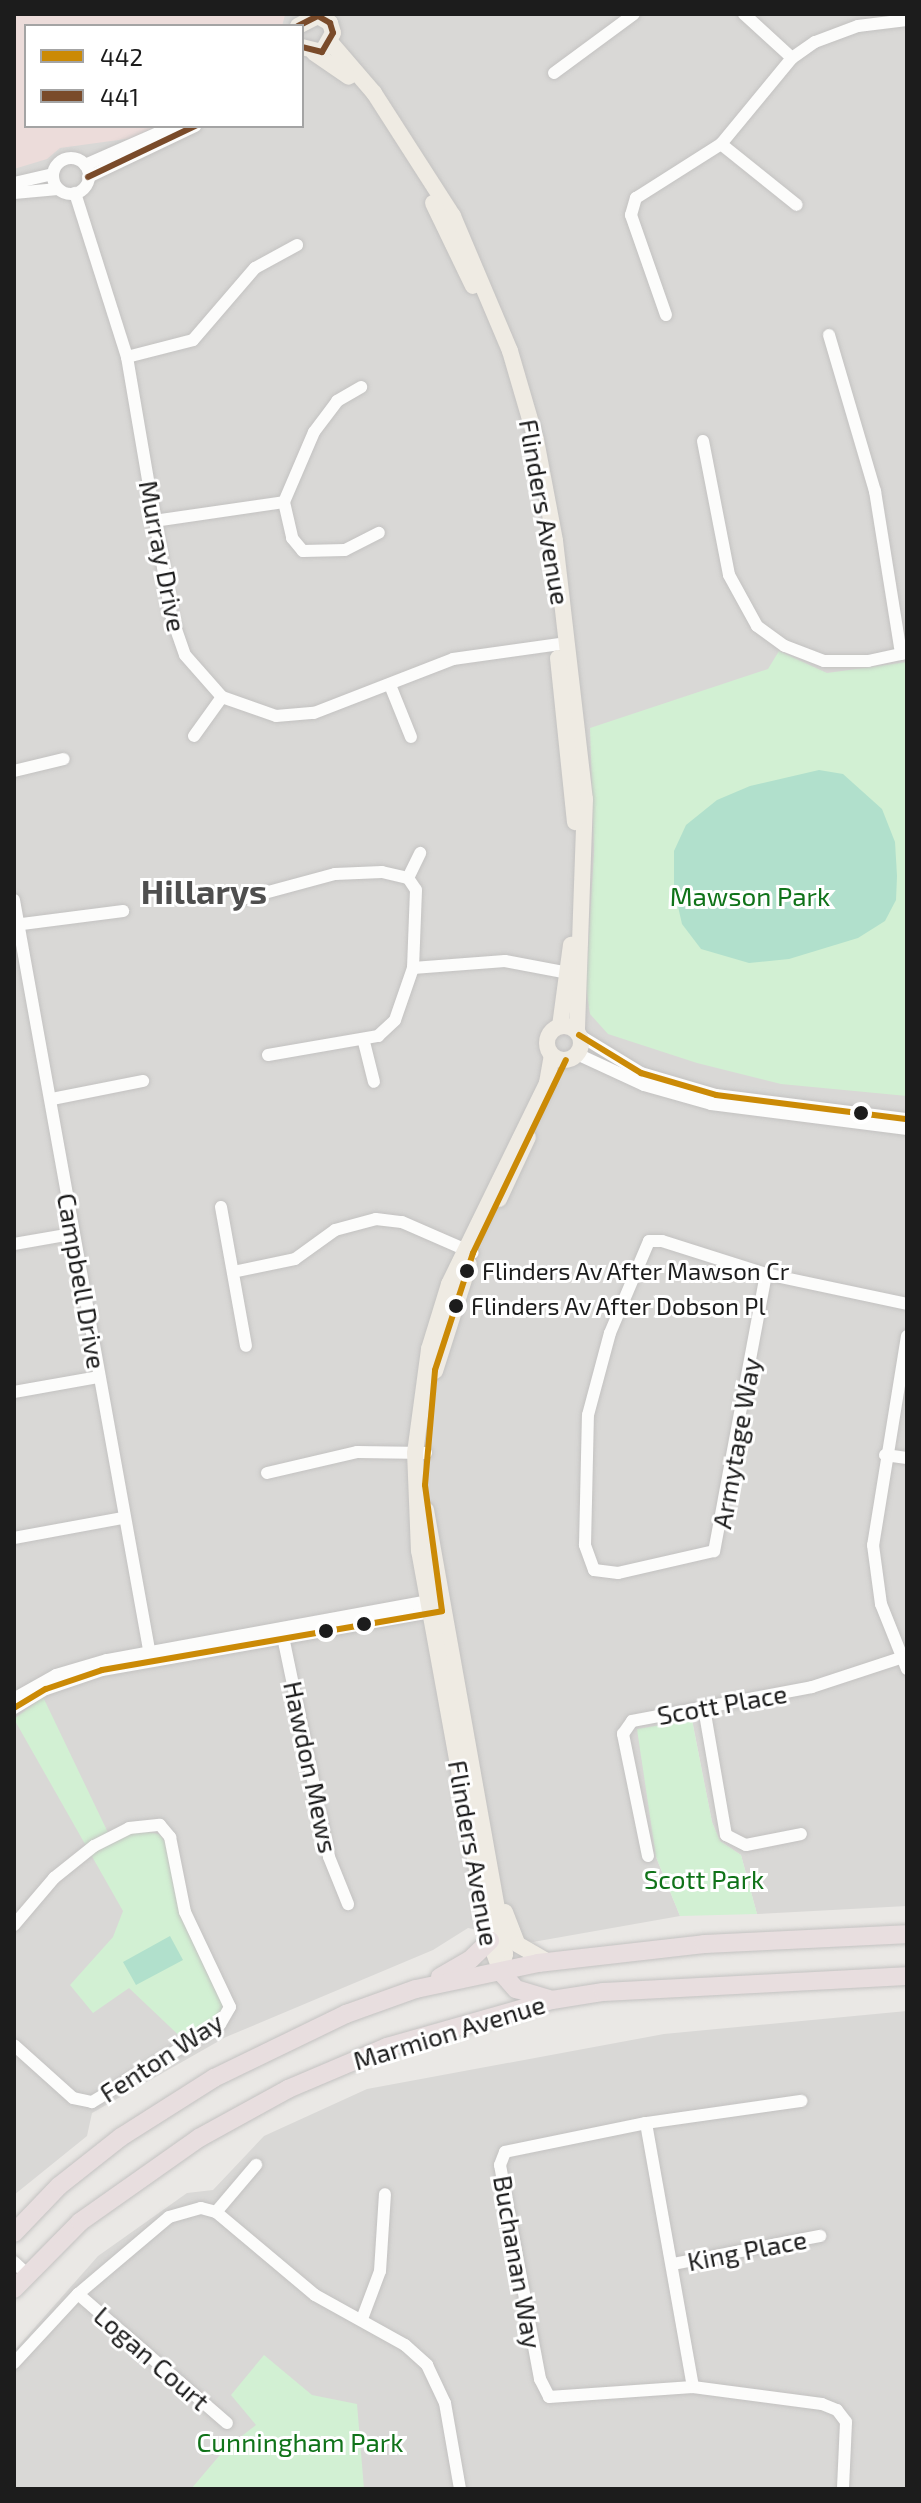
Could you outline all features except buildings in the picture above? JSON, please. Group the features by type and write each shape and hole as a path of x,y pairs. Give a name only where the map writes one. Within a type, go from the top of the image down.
{"highway":[{"name":"Marmion Avenue","path":"14,2233 59,2186 121,2137 214,2078 346,2014 416,1989 548,1962 704,1944 907,1934"},
{"path":"416,1989 461,1967 490,1941"},
{"path":"501,1972 516,1989 552,2000"},
{"path":"487,2017 500,1993 501,1972"},
{"name":"Marmion Avenue","path":"19,2282 80,2222 199,2138 313,2077 387,2047 552,2000 635,1988 907,1976"}],"main road":[{"path":"288,14 301,21"},
{"name":"Flinders Avenue","path":"301,21 321,17 330,23 331,43 374,93 428,172 492,303 520,381 545,482 561,643"},
{"path":"306,51 331,43"},
{"name":"Flinders Avenue","path":"306,51 343,71 391,134 431,199 473,284 526,443 585,799 573,973 578,1033 468,1250 435,1370 421,1453 434,1606 490,1941 501,1972"},
{"name":"Flinders Avenue","path":"565,1057 547,1040 560,1026 573,973"},
{"path":"560,1026 578,1033"},
{"name":"Flinders Avenue","path":"434,1606 505,1954 501,1972"},
{"path":"480,1821 517,1944 548,1962"}],"street":[{"path":"554,73 634,14"},
{"path":"744,14 792,58"},
{"path":"666,315 631,206 721,144 792,58 830,34 907,20"},
{"path":"14,193 58,189 75,193 87,171 170,128"},
{"path":"87,171 190,128"},
{"path":"721,144 797,205"},
{"path":"14,183 53,174 65,158 87,171"},
{"path":"53,174 58,189"},
{"name":"Murray Drive","path":"75,193 127,357 177,637 196,670 222,697 257,711 294,716 331,709 453,659 561,643"},
{"path":"127,357 164,352 193,340 244,277 297,245"},
{"path":"703,441 729,575 757,626 785,646 824,661 868,661 904,653 875,491 829,335"},
{"path":"361,387 337,401 314,432 284,502 292,538 303,551 345,550 379,533"},
{"path":"154,521 284,502"},
{"path":"390,685 411,737"},
{"path":"194,736 222,697"},
{"path":"14,771 64,759"},
{"path":"408,878 420,853"},
{"path":"246,898 335,874 382,872 408,878 416,890 413,968 395,1020 364,1042 268,1055"},
{"name":"Campbell Drive","path":"14,900 22,924 72,1234 150,1657"},
{"path":"22,924 123,911"},
{"path":"413,968 505,961 573,973"},
{"path":"578,1033 641,1073 716,1095 907,1119"},
{"path":"364,1042 374,1082"},
{"path":"565,1057 644,1085 711,1104 907,1129"},
{"path":"52,1099 143,1081"},
{"path":"221,1207 246,1346"},
{"path":"233,1272 295,1259 335,1230 376,1219 402,1222 468,1250"},
{"path":"14,1244 72,1234"},
{"name":"Armytage Way","path":"766,1274 714,1551 618,1573 594,1570 585,1545 588,1415 610,1333 642,1250 649,1241 662,1241 766,1274 907,1304"},
{"path":"903,1664 874,1569 875,1511 907,1336"},
{"path":"14,1392 98,1377"},
{"path":"267,1473 357,1452 421,1453"},
{"path":"885,1455 907,1458"},
{"path":"14,1538 123,1518"},
{"path":"14,1699 81,1666 150,1657 434,1606"},
{"name":"Hawdon Mews","path":"282,1632 329,1857 348,1904"},
{"path":"14,1708 86,1674 150,1657"},
{"name":"Scott Place","path":"648,1856 624,1729 639,1719 829,1683 903,1664"},
{"path":"704,1708 726,1835 746,1845 801,1834"},
{"name":"Fenton Way","path":"14,1925 54,1878 94,1846 129,1828 160,1825 170,1837 185,1912 230,2007 220,2024 92,2102 73,2098 14,2045"},
{"name":"Buchanan Way","path":"801,2101 646,2123 511,2149 500,2165 545,2393 554,2399 639,2387 693,2387 837,2410 848,2439 843,2489"},
{"path":"646,2123 693,2387"},
{"path":"216,2212 256,2165"},
{"path":"362,2319 380,2271 385,2194"},
{"path":"14,2363 78,2294 169,2217 201,2208 216,2212 315,2295 405,2345 439,2384 457,2488"},
{"name":"King Place","path":"673,2264 820,2236"},
{"path":"14,2262 19,2282"},
{"name":"Logan Court","path":"78,2294 227,2423"}],"shaded area":[{"path":"14,14 907,14 907,1906 757,1914 741,1855 720,1841 712,1822 692,1720 656,1857 680,1916 533,1942 468,1928 433,1950 226,2037 92,2113 87,2136 14,2195"},
{"path":"14,14 285,15 283,24 24,24 24,128 152,128 133,138 60,148 47,159 14,169"},
{"path":"746,1086 807,1095 805,1105 744,1096"},
{"path":"907,2011 907,2489 14,2489 14,2351 98,2256 187,2193 213,2190 264,2136 367,2089 664,2034"}],"green space":[{"name":"Mawson Park","path":"779,651 827,673 907,662 907,1096 781,1084 697,1063 608,1034 590,1014 586,987 594,851 590,728 768,669"},
{"path":"819,770 843,774 882,809 895,842 897,876 896,900 885,921 858,938 789,959 749,963 701,949 682,924 674,889 674,851 686,825 717,800 750,786"},
{"path":"43,1697 113,1843 135,1830 159,1834 173,1851 180,1915 230,2013 188,2044 129,1988 93,2013 70,1985 113,1937 123,1911 14,1719"},
{"name":"Scott Park","path":"692,1720 712,1822 720,1841 741,1855 757,1914 680,1916 656,1857 637,1729"},
{"path":"170,1936 183,1960 136,1985 123,1962"},
{"name":"Cunningham Park","path":"264,2355 312,2395 357,2404 364,2489 191,2489 225,2449 256,2425 231,2395"}],"transit line":[{"name":"441","path":"302,24 318,16 330,23 333,33 322,52 304,48"},
{"name":"441","path":"88,177 191,128"},
{"name":"442","path":"579,1035 641,1073 716,1095 907,1119"},
{"name":"442","path":"14,1708 46,1689 102,1670 442,1611 425,1485 435,1370 473,1253 566,1060"}],"place":[{"name":"Flinders Av After Mawson Cr","path":"467,1271"},
{"name":"Flinders Av After Dobson Pl","path":"456,1306"}],"district":[{"name":"Hillarys","path":"204,891"}]}
